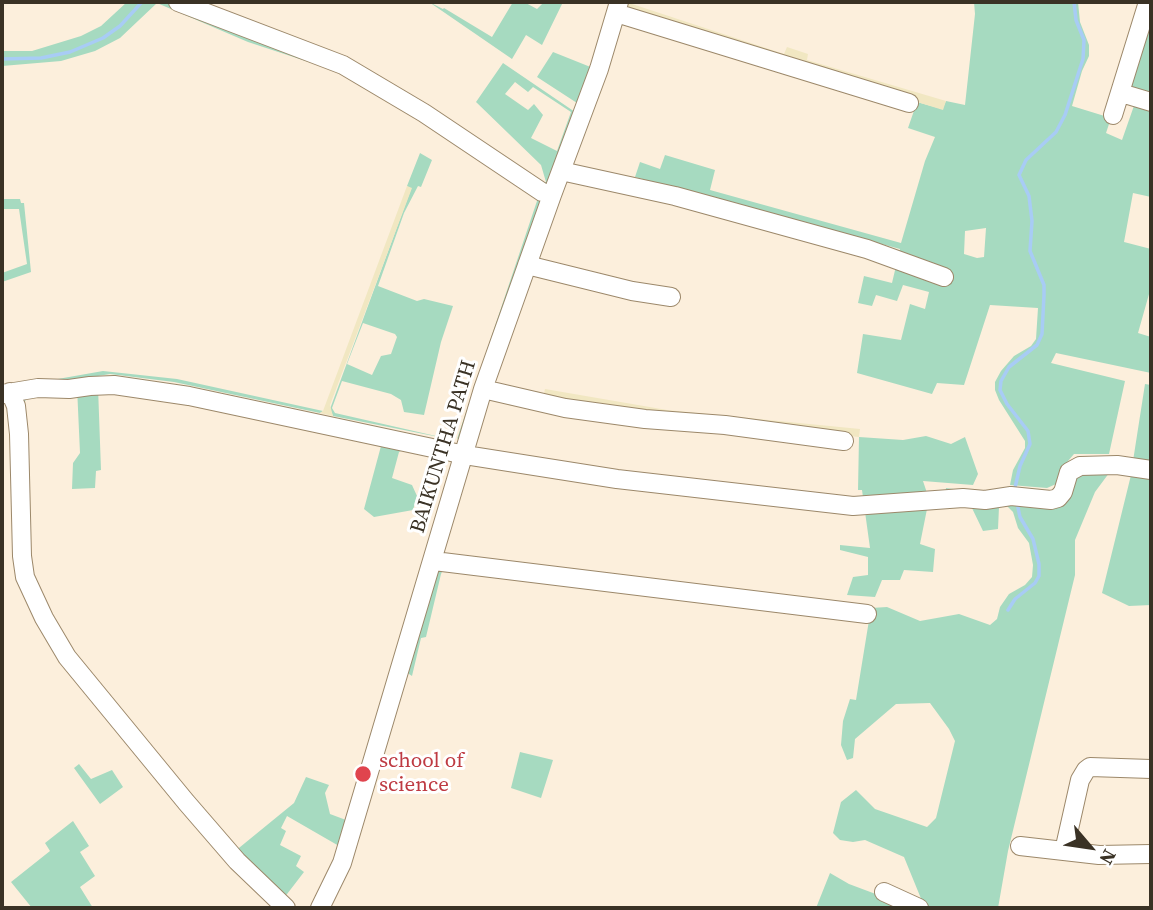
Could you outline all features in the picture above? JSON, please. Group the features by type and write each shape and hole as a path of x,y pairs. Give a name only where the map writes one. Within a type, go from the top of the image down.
{"street":[{"path":"178,2 343,65 424,113 542,192 552,195"},
{"path":"1113,115 1148,2"},
{"path":"617,7 909,103"},
{"name":"BAIKUNTHA PATH","path":"320,908 342,863 483,389 599,69 617,7"},
{"path":"1121,93 1151,102"},
{"path":"561,171 675,196 867,248 944,277"},
{"path":"527,265 671,298"},
{"path":"286,908 237,861 57,642 25,576 22,556 19,434 16,406 6,393 38,388 69,389 104,385 172,393 465,454 617,479 853,506 963,498 1051,500 1058,498 1063,492 1069,472 1080,466 1117,465 1151,470"},
{"path":"483,389 565,408 605,414 725,425 844,441"},
{"path":"434,561 867,614"},
{"path":"1064,851 1080,780 1086,770 1151,769"},
{"path":"1020,846 1099,855 1151,854"},
{"path":"884,892 919,908"}],"green space":[{"path":"127,2 168,2 271,44 330,63 535,191 542,202 460,437 457,439 537,201 536,194 345,74 248,42 157,3 120,38 95,51 61,61 2,66 2,51 32,51 81,36 101,26"},
{"path":"429,2 492,37 513,2 524,2 537,9 544,2 563,2 542,45 526,35 512,59"},
{"path":"974,2 1078,2 1080,22 1089,45 1089,56 1072,106 1111,118 1106,133 1122,140 1136,100 1151,106 1151,197 1133,193 1124,242 1151,249 1151,287 1138,333 1151,337 1151,373 1056,353 1051,363 1125,381 1109,454 1074,454 1056,484 1047,488 1010,485 1013,470 1025,448 1025,441 995,390 995,382 1001,371 1014,356 1031,346 1036,339 1038,308 990,305 964,385 937,383 932,394 857,373 863,334 901,340 910,304 925,309 929,292 903,285 897,301 876,295 872,306 858,303 864,276 892,283 900,249 635,177 640,162 660,169 665,155 715,170 710,190 901,243 925,161 935,137 908,128 917,102 942,109 946,101 965,105","holes":["986,228 984,257 964,254 965,231"]},
{"path":"1151,2 1151,95 1128,87"},
{"path":"553,52 593,68 577,103 537,77"},
{"path":"503,63 575,112 548,185 540,182 546,182 541,165 476,102","holes":["515,82 528,92 533,87 571,112 557,151 531,138 543,115 534,104 528,110 505,94"]},
{"path":"420,153 432,160 421,187 418,186 404,213 378,286 417,301 424,299 453,306 441,342 424,415 404,412 401,400 391,394 342,381 332,408 335,413 449,439 333,416 330,409 411,189 407,186","holes":["363,323 397,337 391,354 381,356 372,375 347,364"]},
{"path":"2,199 20,199 21,203 24,203 31,272 2,282 2,273 27,264 19,209 2,209"},
{"path":"103,371 177,379 323,411 320,413 174,382 110,374 32,387 35,383"},
{"path":"117,379 185,389 404,437 409,442 406,448 399,452 392,478 412,485 417,496 413,510 374,517 364,509 384,435 311,422 187,394 122,386 98,387 101,470 96,471 95,488 72,489 73,463 80,453 77,387 26,399 23,489 19,403 22,396 28,392 72,384"},
{"path":"1145,384 1151,385 1151,464 1133,461"},
{"path":"926,436 951,444 965,437 978,474 973,485 923,481 929,499 920,544 935,549 933,572 904,570 900,580 882,580 875,597 847,595 853,577 868,575 868,557 840,550 840,545 870,548 862,490 858,490 859,437 903,440"},
{"path":"1118,461 1095,492 1075,540 1075,575 1008,851 998,908 816,908 830,873 849,884 905,905 922,901 904,857 865,840 840,840 833,833 841,802 856,790 875,809 927,827 936,818 955,741 930,703 896,704 855,739 853,758 847,760 841,745 843,721 850,699 856,700 871,608 887,607 920,621 959,614 990,625 997,619 1000,607 1009,594 1025,585 1032,577 1029,543 1018,528 1013,512 1005,504 999,507 998,529 983,531 971,506 944,503 946,488 993,494 1050,493 1056,491 1069,469"},
{"path":"1132,471 1151,475 1151,605 1129,606 1102,593"},
{"path":"439,564 445,565 426,637 421,638 412,676 406,672"},
{"path":"520,752 553,760 541,798 511,788"},
{"path":"79,764 91,779 112,770 123,787 100,804 74,768"},
{"path":"306,777 329,785 325,793 330,814 346,820 339,846 287,816 281,828 286,831 280,845 301,856 296,866 304,872 284,898 234,852 294,803"},
{"path":"73,821 89,846 80,852 95,876 80,887 93,908 32,908 11,882 50,851 45,843"}],"sand":[{"path":"626,2 784,54 787,47 808,54 807,60 946,101 943,110 627,12"},
{"path":"407,186 412,188 330,405 333,416 320,413 323,411"},
{"path":"545,389 667,410 860,429 859,437 694,422 543,398"}],"waterway":[{"path":"2,59 41,58 70,52 103,38 120,26 142,2"},
{"path":"1014,492 1020,466 1030,444 1028,431 1007,404 1000,390 1001,381 1009,367 1037,345 1042,334 1044,295 1044,285 1030,251 1032,221 1029,196 1019,175 1026,160 1056,132 1065,115 1083,59 1084,40 1076,20 1074,2"},
{"path":"1008,610 1015,599 1035,583 1039,576 1033,539 1020,517 1017,503"}],"place":[{"name":"school of science","path":"363,774"}]}
